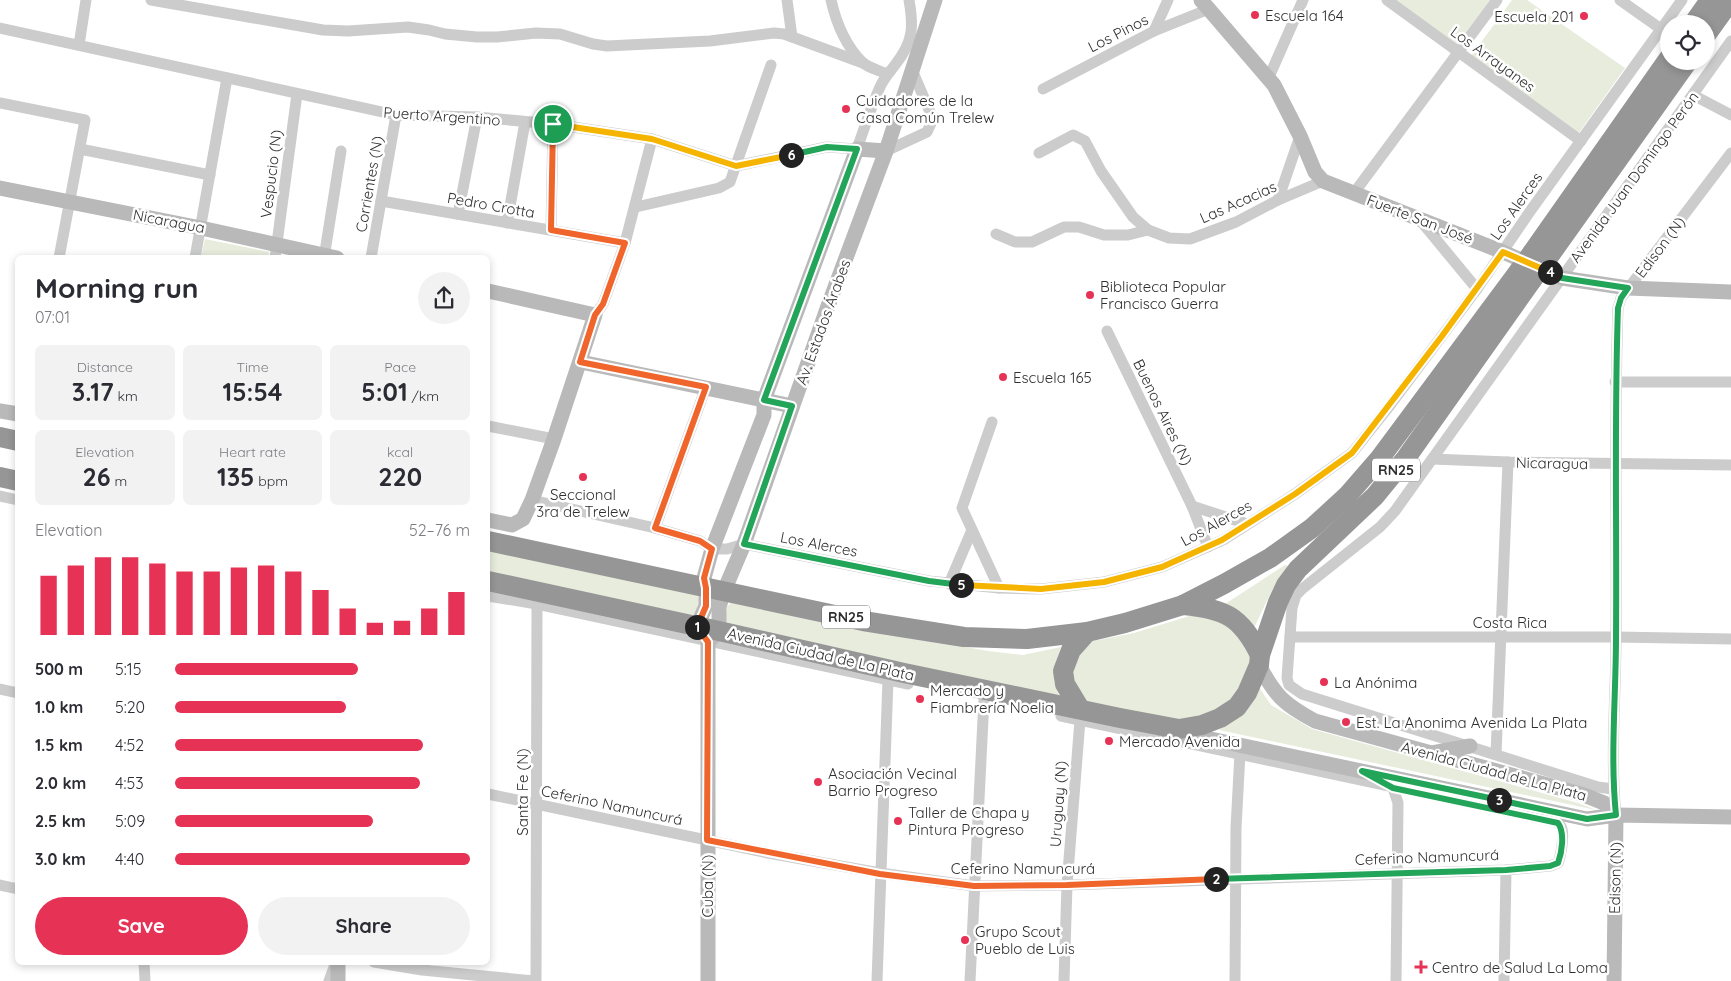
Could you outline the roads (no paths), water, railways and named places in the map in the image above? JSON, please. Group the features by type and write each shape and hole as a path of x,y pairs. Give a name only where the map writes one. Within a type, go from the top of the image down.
{"highway":[{"path":"1699,15 1710,0"},
{"path":"1715,22 1731,0"},
{"name":"Avenida Juan Domingo Perón","path":"1172,734 1220,718 1237,707 1247,693 1278,602 1286,585 1298,569 1374,496 1406,458 1661,70"},
{"name":"Avenida Juan Domingo Perón","path":"1538,258 1681,70"},
{"name":"Avenida Juan Domingo Perón","path":"1183,605 1270,558 1312,528 1347,496 1386,450 1489,314 1526,275"},
{"path":"0,437 15,440"},
{"path":"0,492 15,483"},
{"path":"490,541 608,567 649,566 715,585"},
{"name":"Avenida Ciudad de La Plata","path":"490,581 896,677 1172,734"},
{"name":"RN25","path":"715,585 794,598 863,621 964,638 1027,639 1087,632 1125,623 1183,605"},
{"path":"1183,605 1208,608 1226,614 1250,635 1259,660"},
{"path":"1080,715 1065,684 1063,671 1071,650 1087,632"},
{"path":"896,677 935,689"}],"street":[{"path":"79,45 86,0"},
{"path":"151,0 323,30 348,32 408,27 445,34 477,37 536,33 560,34 593,44 607,46 710,41 774,33 784,34 864,63 887,74"},
{"path":"787,0 792,37"},
{"path":"830,0 848,45 864,63"},
{"name":"Av. Estados Árabes","path":"708,633 719,607 712,549 764,415 764,400 880,88 887,74 903,54 911,39 909,0"},
{"name":"Av. Estados Árabes","path":"708,633 706,606 715,585 744,544 792,406 886,151 935,0"},
{"path":"1154,31 1168,0"},
{"path":"1269,77 1303,0"},
{"name":"Los Arrayanes","path":"1387,0 1581,141"},
{"path":"1354,193 1497,0"},
{"path":"1620,0 1660,28"},
{"name":"Los Alerces","path":"1671,15 1682,0"},
{"path":"1205,5 1269,77 1300,136 1315,172 1323,181"},
{"name":"Los Pinos","path":"1043,89 1205,5"},
{"name":"Puerto Argentino","path":"0,28 396,115 477,117 553,124 652,139 736,166 827,147 886,151"},
{"name":"Los Alerces","path":"712,549 727,549 744,544 949,584 1041,589 1104,582 1162,567 1208,547 1295,494 1352,453 1477,288 1660,30"},
{"name":"Avenida Juan Domingo Perón","path":"1302,694 1289,685 1287,678 1292,608 1296,595 1380,527 1395,511 1731,41"},
{"path":"636,207 719,188 730,182 771,65"},
{"path":"886,151 927,132 933,119 912,70"},
{"path":"196,255 227,78"},
{"name":"Vespucio (N)","path":"276,251 297,94"},
{"path":"1693,95 1731,115"},
{"path":"0,103 86,120 60,255"},
{"name":"Corrientes (N)","path":"372,255 396,115"},
{"path":"458,214 477,117"},
{"path":"507,223 525,122"},
{"path":"551,230 553,124"},
{"name":"Las Acacias","path":"1039,153 1073,135 1079,136 1085,141 1101,171 1129,212 1148,230 1170,238 1190,239 1236,222 1278,200 1323,181"},
{"path":"1278,200 1300,136"},
{"path":"490,520 512,524 523,520 532,500 595,315 603,304 625,243 636,207 652,139"},
{"path":"80,149 210,175"},
{"path":"329,255 341,151"},
{"name":"Edison (N)","path":"1614,981 1616,815 1614,789 1616,637 1615,382 1618,308 1621,298 1628,288 1731,153"},
{"name":"Fuerte San José","path":"1323,181 1503,252 1562,278 1628,288 1731,292"},
{"name":"Nicaragua","path":"0,188 201,228 276,251 311,255"},
{"name":"Pedro Crotta","path":"381,201 625,243"},
{"path":"1419,218 1477,288"},
{"path":"996,234 1016,242 1032,242 1064,227 1079,227 1104,236 1128,235 1148,230"},
{"path":"490,291 595,315"},
{"name":"Buenos Aires (N)","path":"1107,331 1192,506 1208,547"},
{"path":"580,362 792,406"},
{"path":"1615,382 1731,382"},
{"path":"655,528 706,387"},
{"path":"0,411 15,414"},
{"path":"992,422 962,508 999,588"},
{"path":"490,426 554,439"},
{"name":"Nicaragua","path":"1432,459 1731,465"},
{"path":"1496,754 1508,462"},
{"path":"0,492 15,499"},
{"path":"532,500 655,528 700,541 712,549"},
{"path":"1192,506 1247,524"},
{"path":"949,584 972,530"},
{"name":"Avenida Ciudad de La Plata","path":"490,596 708,633"},
{"name":"Santa Fe (N)","path":"535,981 537,604"},
{"name":"Cuba (N)","path":"708,633 708,981"},
{"name":"Costa Rica","path":"1290,637 1731,639"},
{"name":"Avenida Ciudad de La Plata","path":"1259,660 1268,682 1282,700 1294,710 1315,721 1429,754 1584,795 1604,803 1616,815"},
{"path":"877,981 880,874 896,677"},
{"path":"0,689 15,692"},
{"name":"Avenida Ciudad de La Plata","path":"935,689 1080,715"},
{"name":"Avenida Ciudad de La Plata","path":"1302,694 1598,787 1614,789"},
{"path":"970,981 984,699"},
{"name":"Uruguay (N)","path":"1064,981 1067,885 1080,715"},
{"name":"Avenida Ciudad de La Plata","path":"1172,734 1206,738 1587,819 1616,815"},
{"name":"Avenida Ciudad de La Plata","path":"1172,734 1240,753 1558,823 1562,829 1561,856"},
{"path":"1429,754 1470,746"},
{"path":"1235,981 1236,828 1240,753"},
{"path":"1362,771 1393,788 1398,803 1396,981"},
{"name":"Ceferino Namuncurá","path":"490,794 880,874 974,886 1067,885 1397,872 1506,870 1550,866 1558,863 1561,856"},
{"path":"1616,815 1731,817"},
{"path":"1504,981 1506,870"},
{"path":"0,885 15,888"},
{"path":"144,965 145,981"},
{"path":"329,981 336,965"},
{"path":"337,965 338,981"},
{"path":"390,965 422,971 535,981"}],"place":[{"name":"Escuela 164","path":"1255,15"},
{"name":"Escuela 201","path":"1584,16"},
{"name":"Cuidadores de la Casa Común Trelew","path":"846,109"},
{"name":"Biblioteca Popular Francisco Guerra","path":"1090,295"},
{"name":"Escuela 165","path":"1003,377"},
{"name":"Seccional 3ra de Trelew","path":"583,477"},
{"name":"La Anónima","path":"1324,682"},
{"name":"Mercado y Fiambrería Noelia","path":"920,699"},
{"name":"Est. La Anonima Avenida La Plata","path":"1346,722"},
{"name":"Mercado Avenida","path":"1109,741"},
{"name":"Asociación Vecinal Barrio Progreso","path":"818,782"},
{"name":"Taller de Chapa y Pintura Progreso","path":"898,821"},
{"name":"Grupo Scout Pueblo de Luis","path":"965,940"},
{"name":"Centro de Salud La Loma","path":"1421,967"}]}
